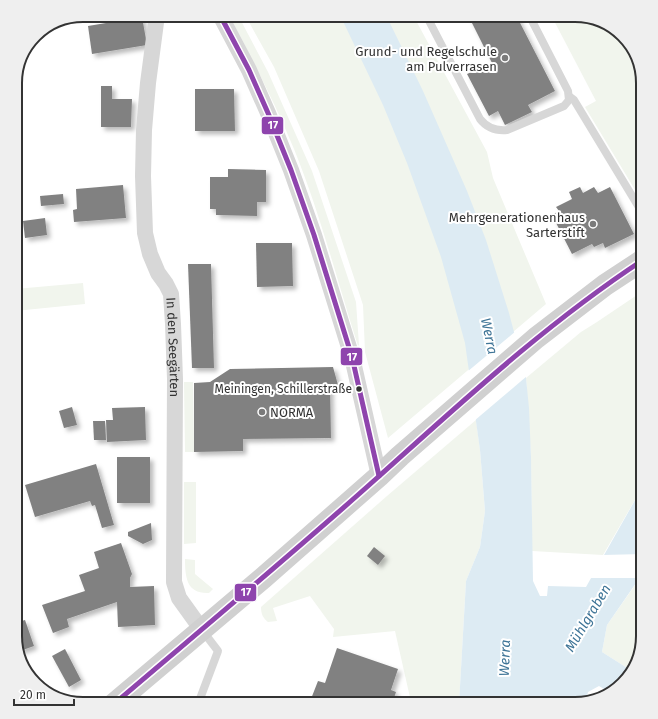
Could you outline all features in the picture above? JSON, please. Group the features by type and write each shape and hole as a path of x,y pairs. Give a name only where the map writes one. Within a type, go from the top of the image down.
{"main road":[{"path":"122,697 202,630 536,338 605,285 636,265"}],"street":[{"name":"In den Seegärten","path":"157,22 148,83 144,130 142,176 146,233 150,254 158,273 171,294 173,317 175,394 174,582 179,598 202,630"},
{"path":"224,22 268,113 291,170 314,235 352,357 390,466"}],"lane":[{"path":"430,22 480,119 490,128 495,130 507,130 564,106 570,97"},
{"path":"533,22 570,97 574,100 636,202"},
{"path":"201,697 218,651 202,630"}],"shaded area":[{"path":"233,22 242,22 268,72 312,171 356,302 358,346 320,222 303,173 287,132"},
{"path":"249,22 417,22 487,152 493,178 546,304 388,438 365,352 363,305 319,171 274,67"},
{"path":"555,22 579,22 598,27 615,37 628,53 633,64 636,83 636,191 585,107 596,101"},
{"path":"83,283 85,304 22,310 22,288"},
{"path":"636,296 636,498 603,555 532,551 531,457 526,378 581,332"},
{"path":"184,382 193,382 194,452 185,452"},
{"path":"476,420 485,511 480,547 466,581 459,697 410,697 395,631 333,637 334,629 310,596 273,608 277,621 268,622 262,614 261,607"},
{"path":"184,482 196,482 196,543 184,544"},
{"path":"185,559 195,560 195,574 213,589 209,593 196,591 189,584"},
{"path":"636,584 636,636 634,651 627,668 602,652 607,625"}],"water":[{"path":"343,22 389,22 423,91 467,191 486,240 509,313 526,378 531,457 533,581 540,596 547,596 548,586 586,587 636,498 636,583 607,625 602,652 627,668 621,676 604,689 599,686 588,692 587,695 575,697 459,697 466,581 480,547 485,511 480,450 465,343 441,257 407,163 383,105"}],"pier":[{"path":"516,331 527,376 474,421 467,372"},
{"path":"636,554 636,578 589,578 603,555"}],"building":[{"path":"112,22 143,22 147,45 92,54 88,26"},
{"path":"472,22 520,22 555,91 528,105 532,112 505,125 498,111 489,116 467,74 492,63"},
{"path":"101,86 112,86 112,99 132,99 131,127 101,127"},
{"path":"195,89 234,89 235,131 195,131"},
{"path":"228,169 266,170 266,202 257,202 257,216 216,215 216,209 210,209 210,177 228,177"},
{"path":"123,185 126,218 74,222 73,210 77,209 76,189"},
{"name":"Mehrgenerationenhaus Sarterstift","path":"580,187 583,193 594,187 598,193 610,187 634,234 605,248 603,243 594,247 592,244 572,254 552,215 559,211 556,207 572,199 569,192"},
{"path":"63,194 64,204 41,206 40,196"},
{"path":"45,218 47,235 25,238 23,221"},
{"path":"256,243 292,243 293,286 257,287"},
{"path":"188,264 211,264 214,368 192,368"},
{"name":"NORMA","path":"333,367 338,385 330,385 331,438 243,439 243,451 194,452 194,383 210,382 230,369"},
{"path":"72,407 77,425 64,428 59,411"},
{"path":"145,407 146,440 107,442 106,420 113,420 112,408"},
{"path":"93,421 105,421 106,440 94,440"},
{"path":"117,457 150,457 150,503 117,503"},
{"path":"96,464 114,525 102,528 95,505 92,506 90,501 35,517 25,485"},
{"path":"151,523 152,540 143,544 128,536 128,532"},
{"path":"121,543 132,574 130,578 130,587 154,586 155,625 118,627 117,602 67,619 69,627 53,633 42,605 85,591 79,575 99,568 94,552"},
{"path":"374,547 385,556 378,565 367,556"},
{"path":"25,620 34,646 24,650 22,636 22,621"},
{"path":"337,648 398,669 391,690 396,692 394,697 312,697 318,681 325,683"},
{"path":"65,649 81,680 69,687 52,656"}],"transit line":[{"name":"17","path":"224,22 249,70 268,113 291,170 314,235 352,357 379,476"},
{"name":"17","path":"122,697 312,535 441,420 539,336 636,265"}],"place":[{"name":"Grund- und Regelschule am Pulverrasen","path":"505,58"},
{"name":"Mehrgenerationenhaus Sarterstift","path":"593,224"},
{"name":"Meiningen, Schillerstraße","path":"359,389"},
{"name":"NORMA","path":"262,412"}],"water label":[{"name":"Werra","path":"489,336"},
{"name":"Mühlgraben","path":"588,618"},
{"name":"Werra","path":"505,658"}]}
